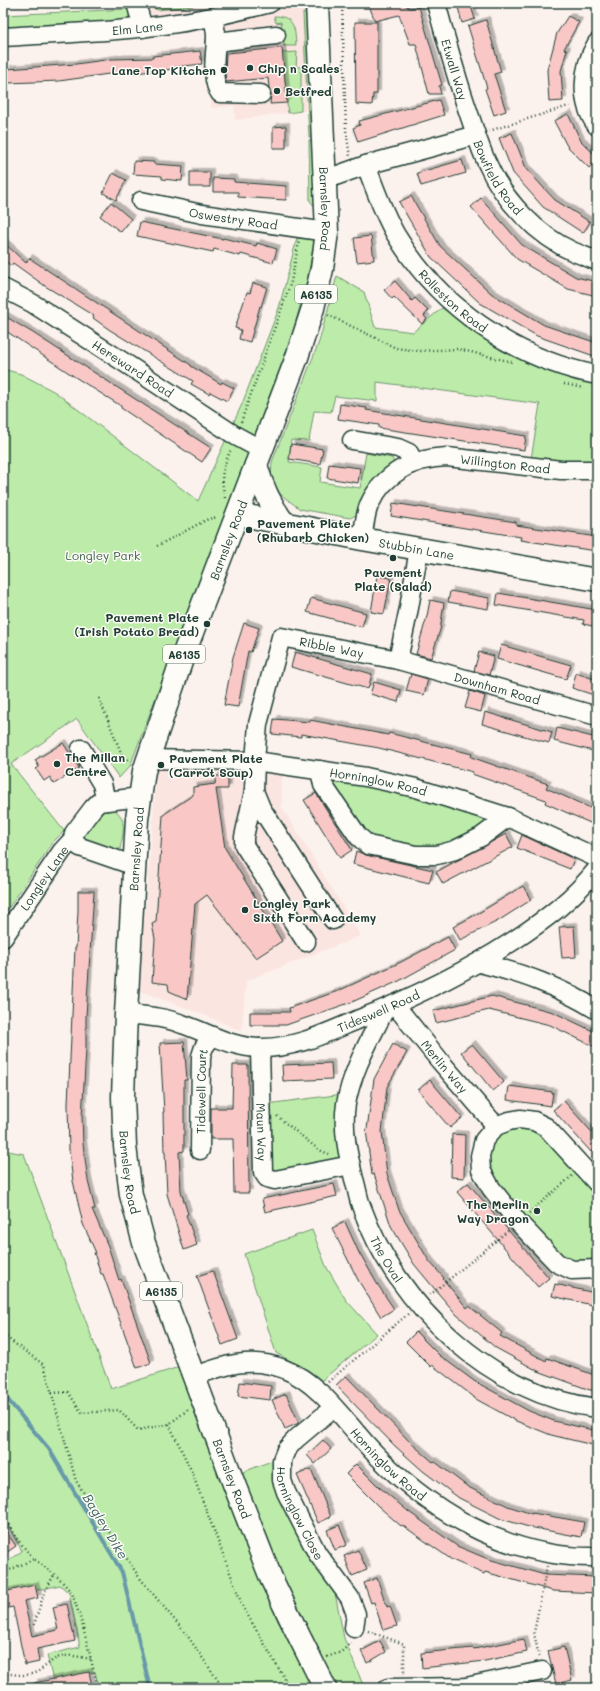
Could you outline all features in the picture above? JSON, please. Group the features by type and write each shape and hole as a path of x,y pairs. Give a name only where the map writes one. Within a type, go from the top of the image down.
{"main road":[{"name":"Barnsley Road","path":"317,3 327,232 322,269 313,308 282,400 178,671 145,765 140,797 135,866 126,1014 123,1097 125,1146 131,1194 144,1242 193,1377 271,1578 325,1688"},
{"path":"259,458 261,485 268,500 284,523"},
{"name":"Stubbin Lane","path":"238,514 362,539 597,580"}],"street":[{"path":"136,3 142,28"},
{"name":"Elm Lane","path":"3,37 142,28 213,17 270,3"},
{"name":"Etwall Way","path":"436,3 458,83 476,135"},
{"path":"213,17 216,42 214,60 216,88 220,93 261,94"},
{"path":"216,42 276,35"},
{"path":"597,43 590,54 584,87 586,101 592,120 597,126"},
{"name":"Bowfield Road","path":"324,180 359,168 476,135 488,166 503,191 523,215 547,236 574,252 597,261"},
{"name":"Rolleston Road","path":"359,168 396,235 428,279 448,299 472,319 499,337 535,356 572,370 594,382"},
{"name":"Oswestry Road","path":"141,201 202,214 327,232"},
{"name":"Hereward Road","path":"3,288 32,303 236,436 259,458"},
{"path":"352,440 398,448 409,453 414,462"},
{"name":"Willington Road","path":"362,539 369,506 377,491 389,478 414,462 430,457 447,457 560,470 597,470"},
{"path":"398,660 419,549"},
{"name":"Ribble Way","path":"255,761 258,724 280,637 398,660"},
{"name":"Downham Road","path":"398,660 597,716"},
{"path":"81,749 102,784 106,801"},
{"path":"255,761 254,791 244,837 244,845 306,942"},
{"name":"Horninglow Road","path":"145,765 255,761 366,777 416,788 508,817 597,858"},
{"path":"320,770 323,785 358,836 368,845 416,855 437,855 455,850 481,837 508,817"},
{"path":"254,791 261,808 334,920"},
{"name":"Longley Lane","path":"3,938 62,851 73,839 74,833 93,808 99,802 140,797"},
{"name":"Longley Lane","path":"73,839 80,847 135,866"},
{"name":"Tideswell Road","path":"126,1014 164,1018 226,1042 260,1048 284,1046 308,1040 390,1007 448,980 480,963 526,933 567,903 597,869"},
{"path":"480,963 518,972 576,997 597,1010"},
{"name":"Merlin Way","path":"390,1007 440,1061 496,1126"},
{"name":"The Oval","path":"390,1007 365,1048 354,1076 346,1105 346,1137 351,1165 362,1208 377,1243 394,1271 418,1305 444,1332 476,1358 517,1383 555,1400 597,1408"},
{"name":"Tidewell Court","path":"200,1150 200,1063 204,1047 212,1036"},
{"name":"Maun Way","path":"260,1048 263,1172 268,1178 275,1180 351,1165"},
{"path":"597,1183 546,1127 534,1121 520,1119 496,1126 484,1140 480,1156 481,1170 491,1188 518,1222 557,1263 572,1270 597,1269"},
{"name":"Horninglow Road","path":"193,1377 228,1365 242,1362 254,1362 284,1369 317,1390 369,1447 430,1501 465,1524 501,1540 549,1554 597,1557"},
{"name":"Horninglow Close","path":"333,1408 296,1439 286,1450 282,1460 282,1480 286,1492 317,1553 350,1598 356,1614 354,1628"},
{"path":"396,1688 466,1687 542,1671"}],"path":[{"path":"342,3 346,130 359,168"},
{"path":"476,135 586,101"},
{"path":"238,514 226,500 222,481 222,470 236,436 291,282 300,229"},
{"path":"313,308 396,348 419,351 458,350 515,363"},
{"path":"562,383 569,386 594,382"},
{"path":"157,546 208,519 238,514"},
{"path":"99,698 122,755 145,765"},
{"path":"261,1104 319,1150 351,1165"},
{"path":"317,1390 418,1305"},
{"path":"3,1335 44,1365 76,1480 139,1576 187,1635 223,1688"},
{"path":"52,1393 68,1392 82,1413 119,1410 138,1430 169,1424 202,1400"},
{"path":"169,1424 191,1470 243,1607 290,1688"},
{"path":"3,1514 17,1539 34,1559 54,1575 72,1593 82,1623 98,1688"},
{"path":"542,1671 534,1633 549,1554"},
{"path":"3,1573 34,1559"},
{"path":"34,1625 44,1593 54,1575"},
{"path":"310,1659 329,1657 341,1652 351,1643 354,1628 372,1632 404,1644 396,1688"},
{"path":"3,1673 24,1675 34,1673 43,1668 53,1659 64,1656 74,1656 91,1660"}],"shaded area":[{"path":"143,3 311,3 317,109 235,120 234,106 211,108 208,30 205,11 148,20"},
{"name":"Longley Park Sixth Form Academy","path":"157,767 282,768 282,807 361,936 246,981 242,1031 189,1009 139,991"}],"green space":[{"path":"150,3 195,3 193,6 158,10 153,8"},
{"path":"129,9 129,18 121,23 3,29 3,15"},
{"path":"303,13 307,13 316,137 309,137"},
{"path":"274,16 286,18 290,21 294,29 296,46 284,46 281,22 276,23"},
{"path":"297,52 296,67 301,67 301,111 288,113 282,53"},
{"path":"309,140 315,140 317,209 310,201"},
{"name":"Longley Park","path":"297,238 315,239 307,281 291,339 130,766 119,778 77,719 11,764 64,831 54,841 3,916 3,369 21,374 55,392 198,501 242,404 279,308"},
{"path":"337,276 364,292 375,327 413,332 442,308 502,351 576,381 597,382 597,461 583,462 531,459 540,404 377,382 377,401 335,396 331,412 314,411 309,441 291,440 289,462 322,467 320,482 360,488 366,453 392,458 394,463 365,496 356,515 350,518 300,509 280,494 271,477 272,462 319,342"},
{"path":"325,778 388,788 496,821 439,850 373,841"},
{"path":"113,809 118,812 123,821 120,849 113,851 82,840 82,835 101,811"},
{"path":"343,1094 341,1162 279,1174 272,1170 267,1160 267,1104"},
{"path":"519,1128 534,1129 545,1137 597,1195 597,1263 565,1261 534,1230 496,1184 488,1163 488,1144 495,1134"},
{"path":"3,1150 24,1154 111,1389 182,1366 223,1481 278,1621 315,1688 99,1688 95,1672 53,1681 47,1655 80,1647 69,1593 60,1585 3,1598 3,1564 22,1551 3,1517"},
{"path":"312,1230 326,1266 346,1300 377,1334 321,1381 310,1372 276,1353 244,1254"},
{"path":"274,1460 304,1545 335,1593 344,1638 363,1685 337,1688 292,1606 238,1474"}],"building":[{"path":"368,3 401,3 410,8 419,7 442,85 439,86 441,94 429,94 416,44 410,44 399,15 375,21"},
{"path":"457,3 470,3 475,19 462,23"},
{"path":"568,16 579,22 564,49 567,50 561,71 563,101 549,102 547,70 557,33"},
{"path":"486,20 501,72 494,74 506,111 494,115 485,89 487,88 468,26"},
{"path":"355,22 377,22 377,94 373,94 372,105 356,104"},
{"path":"282,48 287,103 270,104 271,94 268,78 226,82 226,53"},
{"path":"200,51 202,64 175,67 175,69 123,74 123,72 59,81 8,83 7,69 76,64 112,59 153,58 153,56"},
{"path":"439,100 444,115 358,142 353,128 360,125 359,121"},
{"path":"568,114 581,141 597,157 597,160 589,168 567,146 554,121"},
{"path":"286,126 286,148 273,148 273,127"},
{"path":"512,133 526,168 555,200 590,222 583,233 543,207 513,173 499,138"},
{"path":"462,160 466,173 421,186 417,173"},
{"path":"134,161 183,166 182,181 162,179 162,176 133,174"},
{"path":"190,172 210,172 210,187 190,187"},
{"path":"113,173 126,180 116,200 103,193"},
{"path":"213,178 234,179 234,182 286,186 286,200 238,197 238,192 213,192"},
{"path":"411,196 440,246 492,294 544,325 597,343 597,357 537,336 480,303 431,257 399,202"},
{"path":"481,198 522,245 576,277 597,282 597,296 568,289 517,259 471,207"},
{"path":"111,202 131,219 121,232 100,216"},
{"path":"140,222 256,246 257,243 277,249 273,263 241,254 240,256 214,249 213,252 137,236"},
{"path":"371,236 374,260 357,262 354,238"},
{"path":"3,242 26,263 29,258 191,366 221,384 222,382 234,388 227,401 210,392 209,394 191,384 193,381 110,330 93,318 94,316 45,286 13,263 11,266 3,259"},
{"path":"395,281 412,301 415,298 428,311 424,316 427,319 422,324 394,297 392,299 384,290"},
{"path":"253,283 267,287 250,342 239,339 241,330 235,328 247,292 250,293"},
{"path":"3,315 211,448 202,462 121,408 121,406 3,329"},
{"path":"340,404 367,408 366,410 526,436 524,450 379,428 379,425 338,419"},
{"path":"291,444 323,449 320,464 289,459"},
{"path":"329,464 360,468 358,483 327,478"},
{"path":"393,503 516,522 516,525 597,537 597,551 520,540 521,537 391,516"},
{"path":"377,576 391,578 384,614 371,612"},
{"path":"450,591 489,598 488,609 448,602"},
{"path":"498,593 597,610 597,627 583,624 584,620 496,605"},
{"path":"311,598 366,613 362,627 307,612"},
{"path":"430,600 444,603 440,630 431,658 416,654"},
{"path":"244,623 259,628 251,652 248,651 238,707 224,705 233,657"},
{"path":"501,645 571,665 566,679 497,659"},
{"path":"295,652 372,674 368,689 291,667"},
{"path":"479,652 494,656 489,675 474,671"},
{"path":"576,673 597,680 597,696 572,688"},
{"path":"411,674 428,679 424,695 406,691"},
{"path":"374,682 401,690 398,702 370,694"},
{"path":"470,691 485,696 481,712 465,708"},
{"path":"485,712 552,732 549,743 482,724"},
{"path":"274,719 310,722 310,720 388,735 389,733 472,754 471,757 548,784 546,788 597,811 597,826 545,803 546,800 472,774 473,772 379,748 301,734 301,737 272,734"},
{"path":"557,728 597,738 597,752 554,741"},
{"name":"The Millan Centre","path":"63,743 79,768 54,784 50,777 44,781 36,769 39,767 35,760"},
{"path":"216,776 228,776 228,789 216,789 225,848 282,941 256,958 207,895 195,904 187,999 169,991 168,984 152,982 155,939 152,924 156,922 163,815 193,795 193,787 215,784"},
{"path":"316,793 352,850 340,858 304,800"},
{"path":"506,834 513,847 443,884 436,872"},
{"path":"522,835 574,859 570,869 517,848"},
{"path":"356,851 366,855 433,870 429,883 353,864"},
{"path":"523,886 531,900 498,921 460,940 453,927"},
{"path":"78,891 94,891 86,1016 86,1049 82,1117 83,1144 88,1181 95,1209 92,1209 108,1246 119,1280 121,1279 151,1363 137,1368 103,1274 101,1274 94,1253 96,1253 83,1224 73,1181 69,1151 68,1104"},
{"path":"574,926 576,957 562,958 559,927"},
{"path":"448,937 455,950 399,981 352,1002 286,1025 250,1025 250,1012 290,1012 289,1008 338,991 401,962"},
{"path":"492,996 553,1012 597,1033 597,1048 550,1025 489,1010 436,1023 433,1011"},
{"path":"184,1042 187,1080 184,1080 184,1151 179,1152 181,1191 188,1214 186,1215 197,1245 184,1250 167,1194 160,1043"},
{"path":"393,1044 407,1052 387,1087 382,1132 387,1174 399,1210 429,1261 467,1308 469,1306 502,1333 500,1336 546,1361 547,1358 597,1376 597,1390 590,1390 538,1371 496,1348 457,1315 438,1293 414,1264 391,1226 374,1174 372,1175 366,1130 374,1079"},
{"path":"472,1044 504,1082 493,1091 461,1052"},
{"path":"331,1063 332,1079 283,1081 282,1065"},
{"path":"233,1065 248,1065 249,1193 234,1193 233,1139 211,1139 211,1108 232,1108"},
{"path":"430,1080 462,1118 450,1128 418,1090"},
{"path":"509,1086 553,1092 551,1106 507,1100"},
{"path":"564,1101 597,1138 597,1146 591,1152 553,1110"},
{"path":"452,1134 465,1135 464,1178 451,1177"},
{"path":"468,1183 549,1278 538,1287 457,1192"},
{"path":"334,1184 337,1196 265,1212 262,1199"},
{"path":"345,1222 360,1255 394,1309 381,1317 358,1280 332,1228"},
{"path":"213,1271 238,1339 222,1345 197,1276"},
{"path":"555,1284 595,1293 592,1305 552,1296"},
{"path":"416,1332 439,1355 474,1381 529,1411 554,1421 597,1431 597,1446 551,1435 516,1421 474,1398 432,1365 431,1367 406,1342"},
{"path":"346,1376 411,1443 433,1462 434,1461 468,1487 508,1506 532,1514 584,1522 581,1537 529,1527 501,1519 459,1498 423,1471 395,1446 336,1385"},
{"path":"240,1382 271,1386 270,1400 238,1396"},
{"path":"286,1394 299,1423 285,1429 272,1400"},
{"path":"323,1440 331,1449 315,1464 307,1455"},
{"path":"356,1464 379,1487 409,1512 457,1546 488,1559 545,1575 597,1577 597,1593 553,1591 485,1572 484,1574 452,1560 402,1525 401,1526 378,1506 346,1474"},
{"path":"311,1469 331,1517 318,1523 297,1475"},
{"path":"339,1525 347,1545 335,1550 327,1530"},
{"path":"3,1527 16,1546 3,1555"},
{"path":"358,1550 367,1570 352,1576 344,1556"},
{"path":"377,1578 387,1607 390,1606 397,1626 383,1630 374,1602 371,1603 364,1583"},
{"path":"35,1585 38,1598 24,1601 32,1636 58,1630 53,1607 67,1604 75,1641 37,1649 39,1662 25,1665 13,1607 3,1609 3,1592"},
{"path":"524,1639 527,1652 485,1661 422,1668 421,1653 474,1649"},
{"path":"380,1641 386,1652 367,1663 361,1651"},
{"path":"564,1647 572,1680 556,1684 548,1651"},
{"path":"89,1672 92,1686 82,1688 34,1688 34,1683"}],"waterway":[{"name":"Bagley Dike","path":"3,1394 49,1449 122,1572 150,1688"}],"place":[{"name":"Chip n Scales","path":"250,68"},
{"name":"Lane Top Kitchen","path":"224,70"},
{"name":"Betfred","path":"277,91"},
{"name":"Pavement Plate (Rhubarb Chicken)","path":"249,530"},
{"name":"Pavement Plate (Salad)","path":"393,558"},
{"name":"Pavement Plate (Irish Potato Bread)","path":"207,624"},
{"name":"The Millan Centre","path":"57,764"},
{"name":"Pavement Plate (Carrot Soup)","path":"161,765"},
{"name":"Longley Park Sixth Form Academy","path":"245,910"},
{"name":"The Merlin Way Dragon","path":"537,1211"}]}
